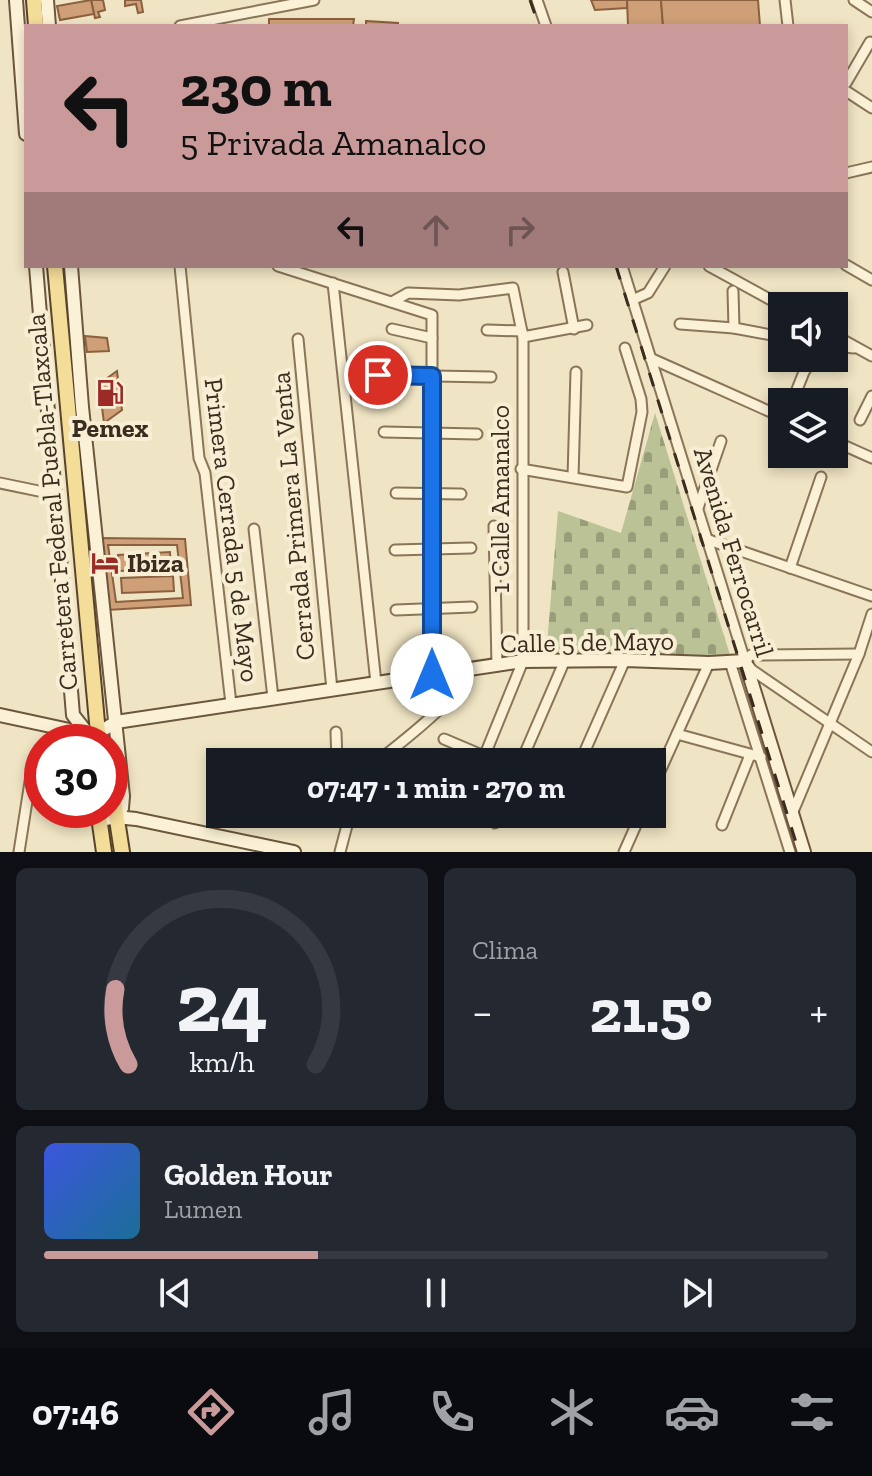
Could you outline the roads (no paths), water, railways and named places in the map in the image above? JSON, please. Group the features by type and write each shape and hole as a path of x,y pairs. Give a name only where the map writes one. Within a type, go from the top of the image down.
{"main road":[{"path":"16,0 24,81"},
{"path":"34,0 36,24"},
{"path":"47,0 49,24"},
{"name":"Carretera Federal Puebla-Tlaxcala","path":"36,268 73,715 82,724"},
{"name":"Carretera Federal Puebla-Tlaxcala","path":"55,268 95,724"},
{"name":"Carretera Federal Puebla-Tlaxcala","path":"71,268 85,438 116,722"},
{"path":"64,616 103,600"},
{"name":"Calle 5 de Mayo","path":"114,724 523,661 745,661"},
{"name":"Avenida Ferrocarril","path":"745,661 804,852"},
{"path":"0,715 38,724"},
{"path":"128,818 294,852"},
{"path":"101,828 104,852"},
{"name":"Carretera Federal Puebla-Tlaxcala","path":"118,828 122,852"}],"street":[{"path":"190,24 314,0"},
{"path":"537,0 545,24"},
{"path":"785,0 788,24"},
{"path":"854,0 872,12"},
{"path":"848,80 870,42"},
{"path":"848,92 872,108"},
{"path":"848,173 872,167"},
{"path":"848,266 872,280"},
{"name":"Primera Cerrada 5 de Mayo","path":"180,268 199,458 205,473 231,704"},
{"path":"284,268 432,315 432,675"},
{"name":"Avenida Ferrocarril","path":"623,268 745,661"},
{"path":"632,300 648,293 664,268"},
{"path":"712,268 735,286 768,300"},
{"path":"734,328 737,268"},
{"path":"563,272 574,329"},
{"path":"333,283 376,683"},
{"name":"1 Calle Amanalco","path":"392,302 408,293 459,295 513,288 522,334 523,661"},
{"path":"680,324 768,334"},
{"path":"487,330 522,334 587,325"},
{"path":"392,329 432,338"},
{"name":"Cerrada Primera La Venta","path":"298,339 332,690"},
{"path":"848,343 872,356"},
{"path":"521,469 627,487 642,412 625,348"},
{"path":"848,348 860,349"},
{"path":"650,358 768,411"},
{"path":"573,477 576,372"},
{"path":"378,375 491,377"},
{"path":"860,420 872,396"},
{"path":"384,432 477,434"},
{"path":"698,508 721,441"},
{"path":"848,447 872,458"},
{"path":"790,568 821,477"},
{"path":"0,483 53,494"},
{"path":"396,493 461,494"},
{"path":"494,526 497,666"},
{"path":"254,529 273,698"},
{"path":"706,539 872,596"},
{"path":"395,550 471,548"},
{"path":"396,610 472,607"},
{"path":"792,814 859,654 872,614"},
{"path":"859,654 751,655 745,661 752,670 872,752"},
{"path":"527,748 565,660"},
{"path":"586,748 625,660"},
{"path":"487,748 523,661"},
{"path":"730,662 755,756 787,849"},
{"path":"666,758 709,663"},
{"path":"394,748 463,684 466,670"},
{"path":"336,732 337,748"},
{"path":"677,734 755,756"},
{"path":"444,739 462,748"},
{"path":"722,825 755,756"},
{"path":"19,852 24,820"},
{"path":"340,852 346,828"},
{"path":"624,852 635,828"}],"railway":[{"path":"530,0 538,24"},
{"path":"617,268 799,852"}],"place":[{"name":"Pemex","path":"110,393"},
{"name":"Ibiza","path":"105,563"}]}
